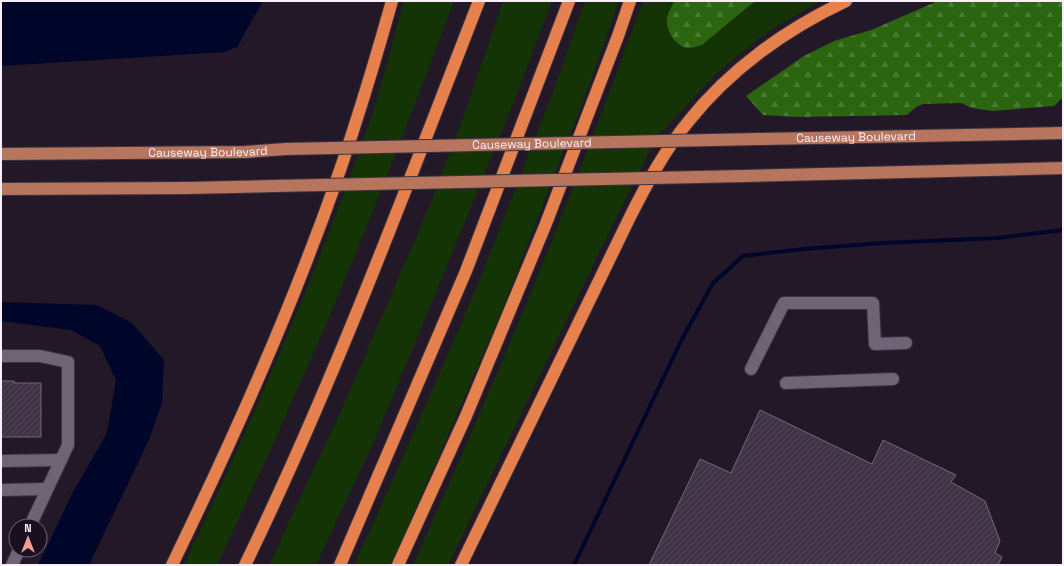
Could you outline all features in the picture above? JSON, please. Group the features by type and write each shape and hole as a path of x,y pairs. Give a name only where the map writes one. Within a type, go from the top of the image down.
{"highway":[{"path":"172,565 241,417 311,250 364,97 392,1"},
{"path":"245,565 321,397 379,258 479,1"},
{"path":"340,565 466,270 569,1"},
{"path":"398,565 466,416 538,241 618,36 630,1"},
{"path":"461,565 629,218 646,185 666,152 710,95 745,65 782,37 846,1"}],"main road":[{"name":"Causeway Boulevard","path":"1,154 245,152 286,149 1063,133"},
{"path":"1,189 187,188 1063,168"}],"lane":[{"path":"751,368 784,303 873,303 875,344 906,343"},
{"path":"1,356 40,356 68,362 68,445 34,518"},
{"path":"786,383 893,379"},
{"path":"1,461 61,460"},
{"path":"1,490 46,490"}],"green space":[{"path":"404,1 454,1 398,149 338,296 279,431 217,565 184,565 282,349 348,183 373,112"},
{"path":"503,1 552,1 513,104 426,317 376,437 316,565 269,565 344,404 429,207 465,113"},
{"path":"585,1 619,1 586,94 499,318 391,565 354,565 397,471 476,289 553,92"},
{"path":"643,1 674,1 667,17 671,31 677,42 681,45 693,47 702,45 755,1 820,1 779,25 754,42 716,74 657,137 616,218 448,565 413,565 530,296 586,154"},
{"path":"674,1 755,1 702,45 688,48 680,45 669,31 667,18"},
{"path":"938,1 1063,1 1063,99 1061,99 1054,106 992,111 972,108 961,103 923,104 916,107 907,115 798,117 763,115 746,96 804,56 834,41 871,30"}],"water":[{"path":"1,1 263,1 237,47 225,52 1,66"},
{"path":"1,302 97,305 132,323 164,360 162,403 149,440 89,565 38,565 41,558 48,558 48,544 73,492 107,433 116,380 100,346 71,330 1,321"}],"building":[{"path":"1,381 14,381 14,383 41,383 41,437 1,437"},
{"path":"760,410 872,464 883,440 956,475 951,482 985,501 1000,541 995,553 1002,557 998,565 649,565 700,459 731,473"}],"waterway":[{"path":"574,565 682,339 713,283 743,256 804,249 882,243 998,238 1063,230"}]}
